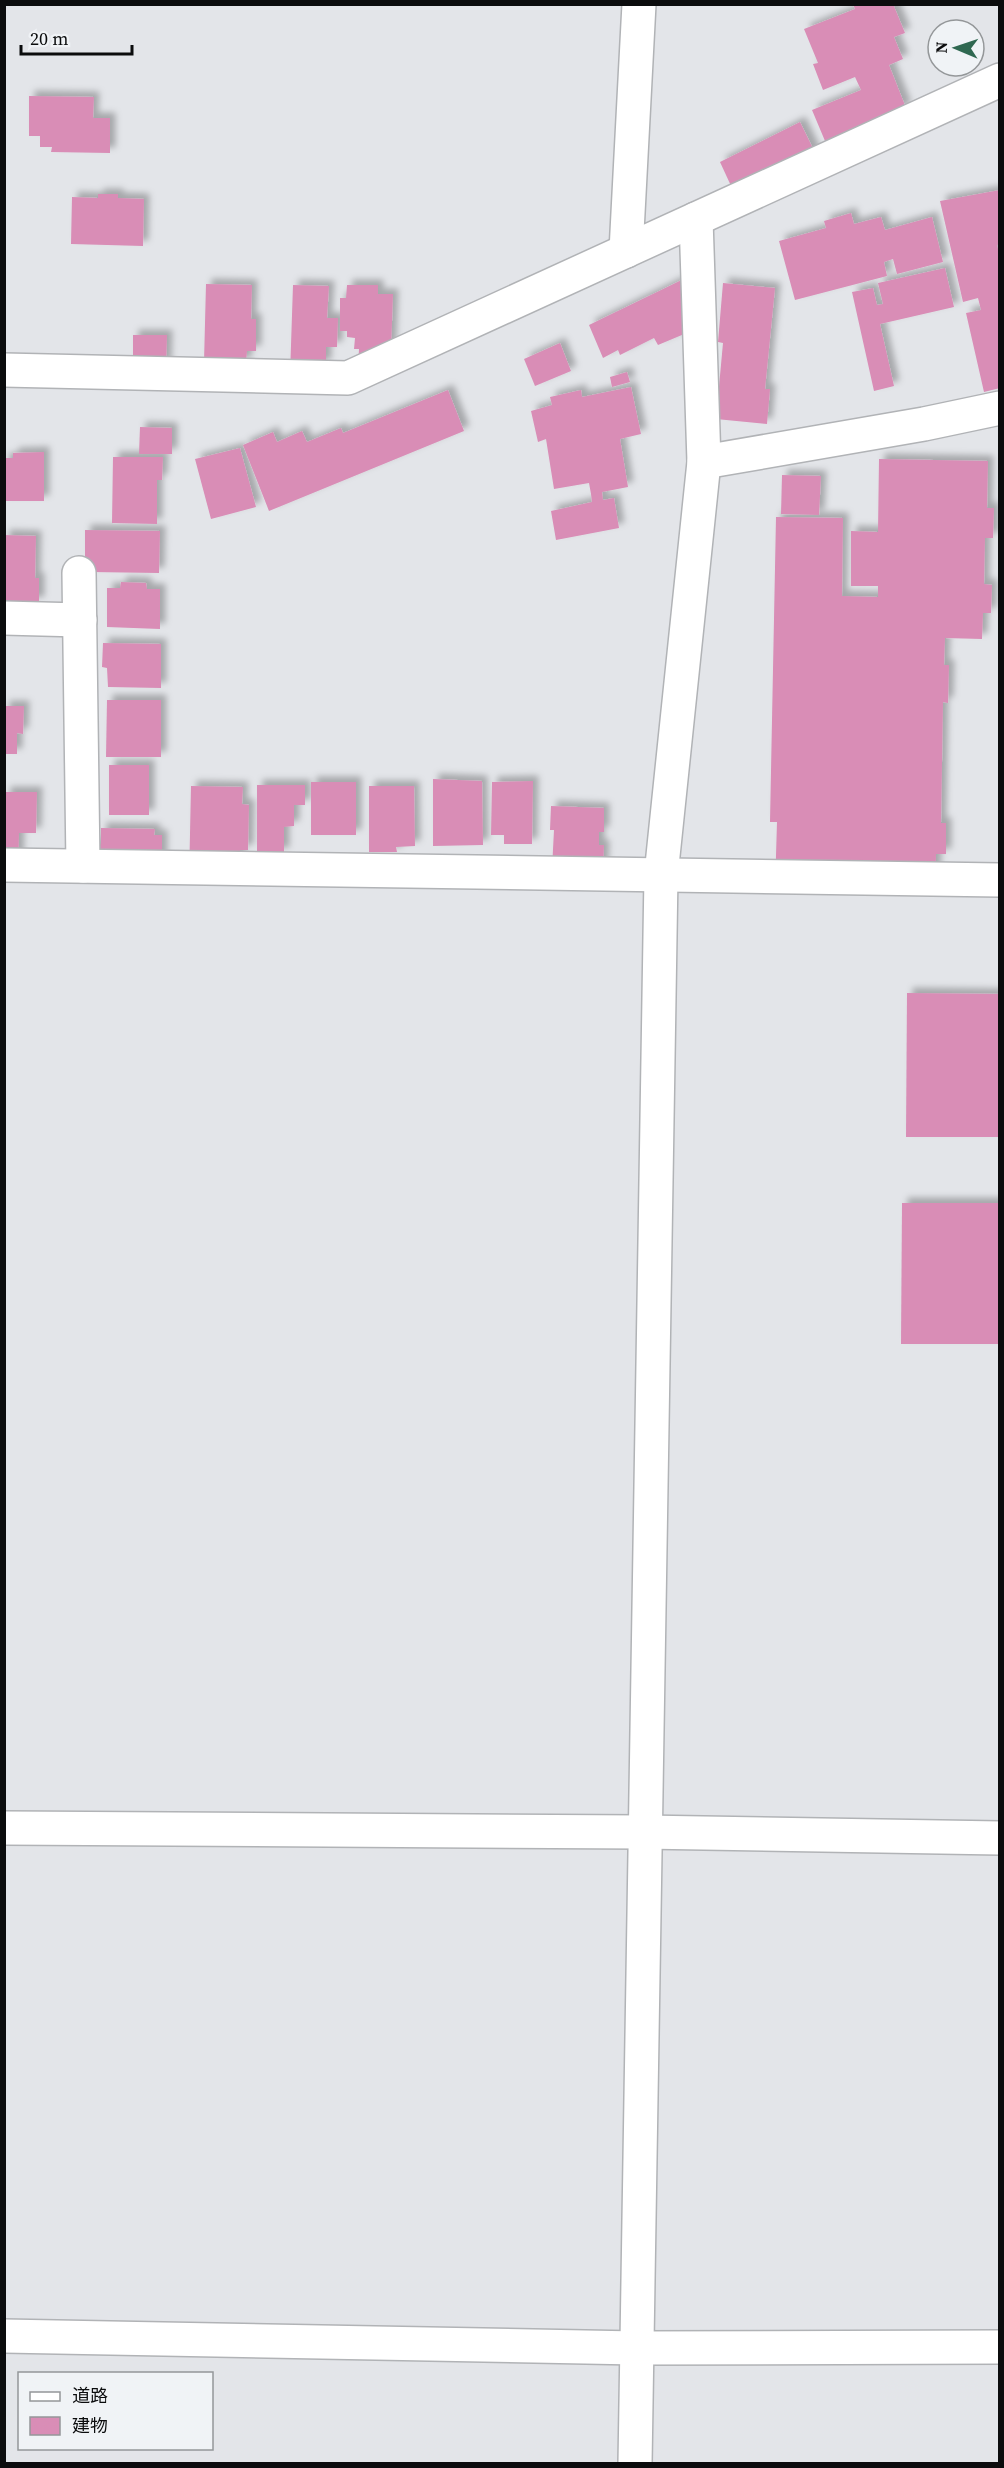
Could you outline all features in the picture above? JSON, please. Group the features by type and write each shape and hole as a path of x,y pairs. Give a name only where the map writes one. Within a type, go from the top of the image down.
{"street":[{"path":"626,251 639,4"},
{"path":"4,370 348,378 999,80"},
{"path":"634,2463 661,875 704,462 696,219"},
{"path":"704,462 924,424 999,408"},
{"path":"80,573 83,866"},
{"path":"4,618 80,620"},
{"path":"4,865 999,880"},
{"path":"4,1828 644,1832 999,1838"},
{"path":"4,2336 637,2348 999,2347"}],"building":[{"path":"853,4 893,4 905,33 894,37 903,59 889,65 906,108 825,141 812,110 861,90 855,77 823,90 813,64 818,63 804,29 855,9"},
{"path":"29,96 94,97 93,118 110,118 110,153 51,152 52,147 40,147 40,136 29,136"},
{"path":"800,122 819,161 738,201 720,162"},
{"path":"1000,190 1000,244 997,245 1000,257 1000,388 984,392 966,313 981,310 978,298 963,302 940,201"},
{"path":"98,194 118,194 118,198 144,199 143,246 71,244 72,197 98,198"},
{"path":"851,213 854,224 881,217 885,230 932,217 943,262 897,274 893,259 884,262 887,276 795,300 779,241 826,228 824,221"},
{"path":"945,268 954,307 880,324 894,386 874,391 852,292 873,288 877,305 883,304 878,283"},
{"path":"692,275 697,286 682,294 693,317 689,332 658,345 654,338 620,355 618,350 603,358 589,325"},
{"path":"723,283 775,288 765,389 770,389 767,424 716,419 723,343 718,342"},
{"path":"206,284 252,285 251,319 256,319 256,351 247,351 246,363 204,362"},
{"path":"293,285 329,286 327,318 338,318 337,347 326,347 326,364 290,375"},
{"path":"347,285 378,285 378,294 393,294 391,349 358,369 359,349 354,349 355,338 347,337 347,331 340,331 340,298 346,298"},
{"path":"133,335 167,335 166,367 133,367"},
{"path":"560,343 571,371 535,386 524,359"},
{"path":"627,372 630,382 612,387 610,377"},
{"path":"631,387 641,434 620,439 628,487 602,492 603,500 614,498 619,528 556,540 551,511 592,502 589,483 554,489 546,439 538,442 531,411 552,405 550,397 581,390 582,397"},
{"path":"448,390 464,431 269,511 243,445 273,432 277,442 302,431 307,442 341,428 343,433"},
{"path":"140,427 172,428 172,454 139,454"},
{"path":"240,448 256,507 211,519 195,459"},
{"path":"44,452 44,501 4,501 4,458 13,458 13,453"},
{"path":"113,457 163,457 162,480 157,480 157,524 112,523"},
{"path":"879,459 988,461 987,508 994,508 993,538 985,538 984,584 992,585 991,613 983,613 982,639 945,638 944,665 949,665 948,703 943,702 941,823 946,823 946,854 936,854 935,892 775,889 777,822 770,822 776,517 843,518 842,596 878,597 878,586 851,586 851,531 878,532"},
{"path":"782,475 821,476 819,515 781,514"},
{"path":"85,530 160,531 159,573 91,572 90,560 85,559"},
{"path":"4,535 36,536 35,578 39,578 39,602 6,605"},
{"path":"121,582 146,583 147,589 160,589 160,629 107,627 107,588 120,588"},
{"path":"103,643 161,644 161,688 108,687 107,668 102,667"},
{"path":"107,700 161,700 161,757 106,757"},
{"path":"4,706 24,706 23,734 17,733 17,754 4,754"},
{"path":"109,765 149,765 149,815 109,815"},
{"path":"433,779 482,781 483,845 433,846"},
{"path":"533,781 532,844 504,844 504,835 491,835 492,782"},
{"path":"311,782 356,782 356,835 311,835"},
{"path":"257,785 305,785 305,805 294,805 294,826 284,827 284,853 257,853"},
{"path":"191,786 243,787 242,804 249,805 248,850 240,850 239,865 189,881"},
{"path":"369,786 414,786 415,846 396,847 397,852 369,852"},
{"path":"5,792 37,792 36,833 19,833 18,874 5,874"},
{"path":"551,806 604,808 604,832 599,832 599,845 604,845 603,870 552,869 554,830 550,830"},
{"path":"101,828 155,829 154,835 162,835 162,868 91,878 92,844 101,844"},
{"path":"907,993 1000,994 1000,1137 906,1137"},
{"path":"902,1203 1000,1203 1000,1344 901,1344"}]}
